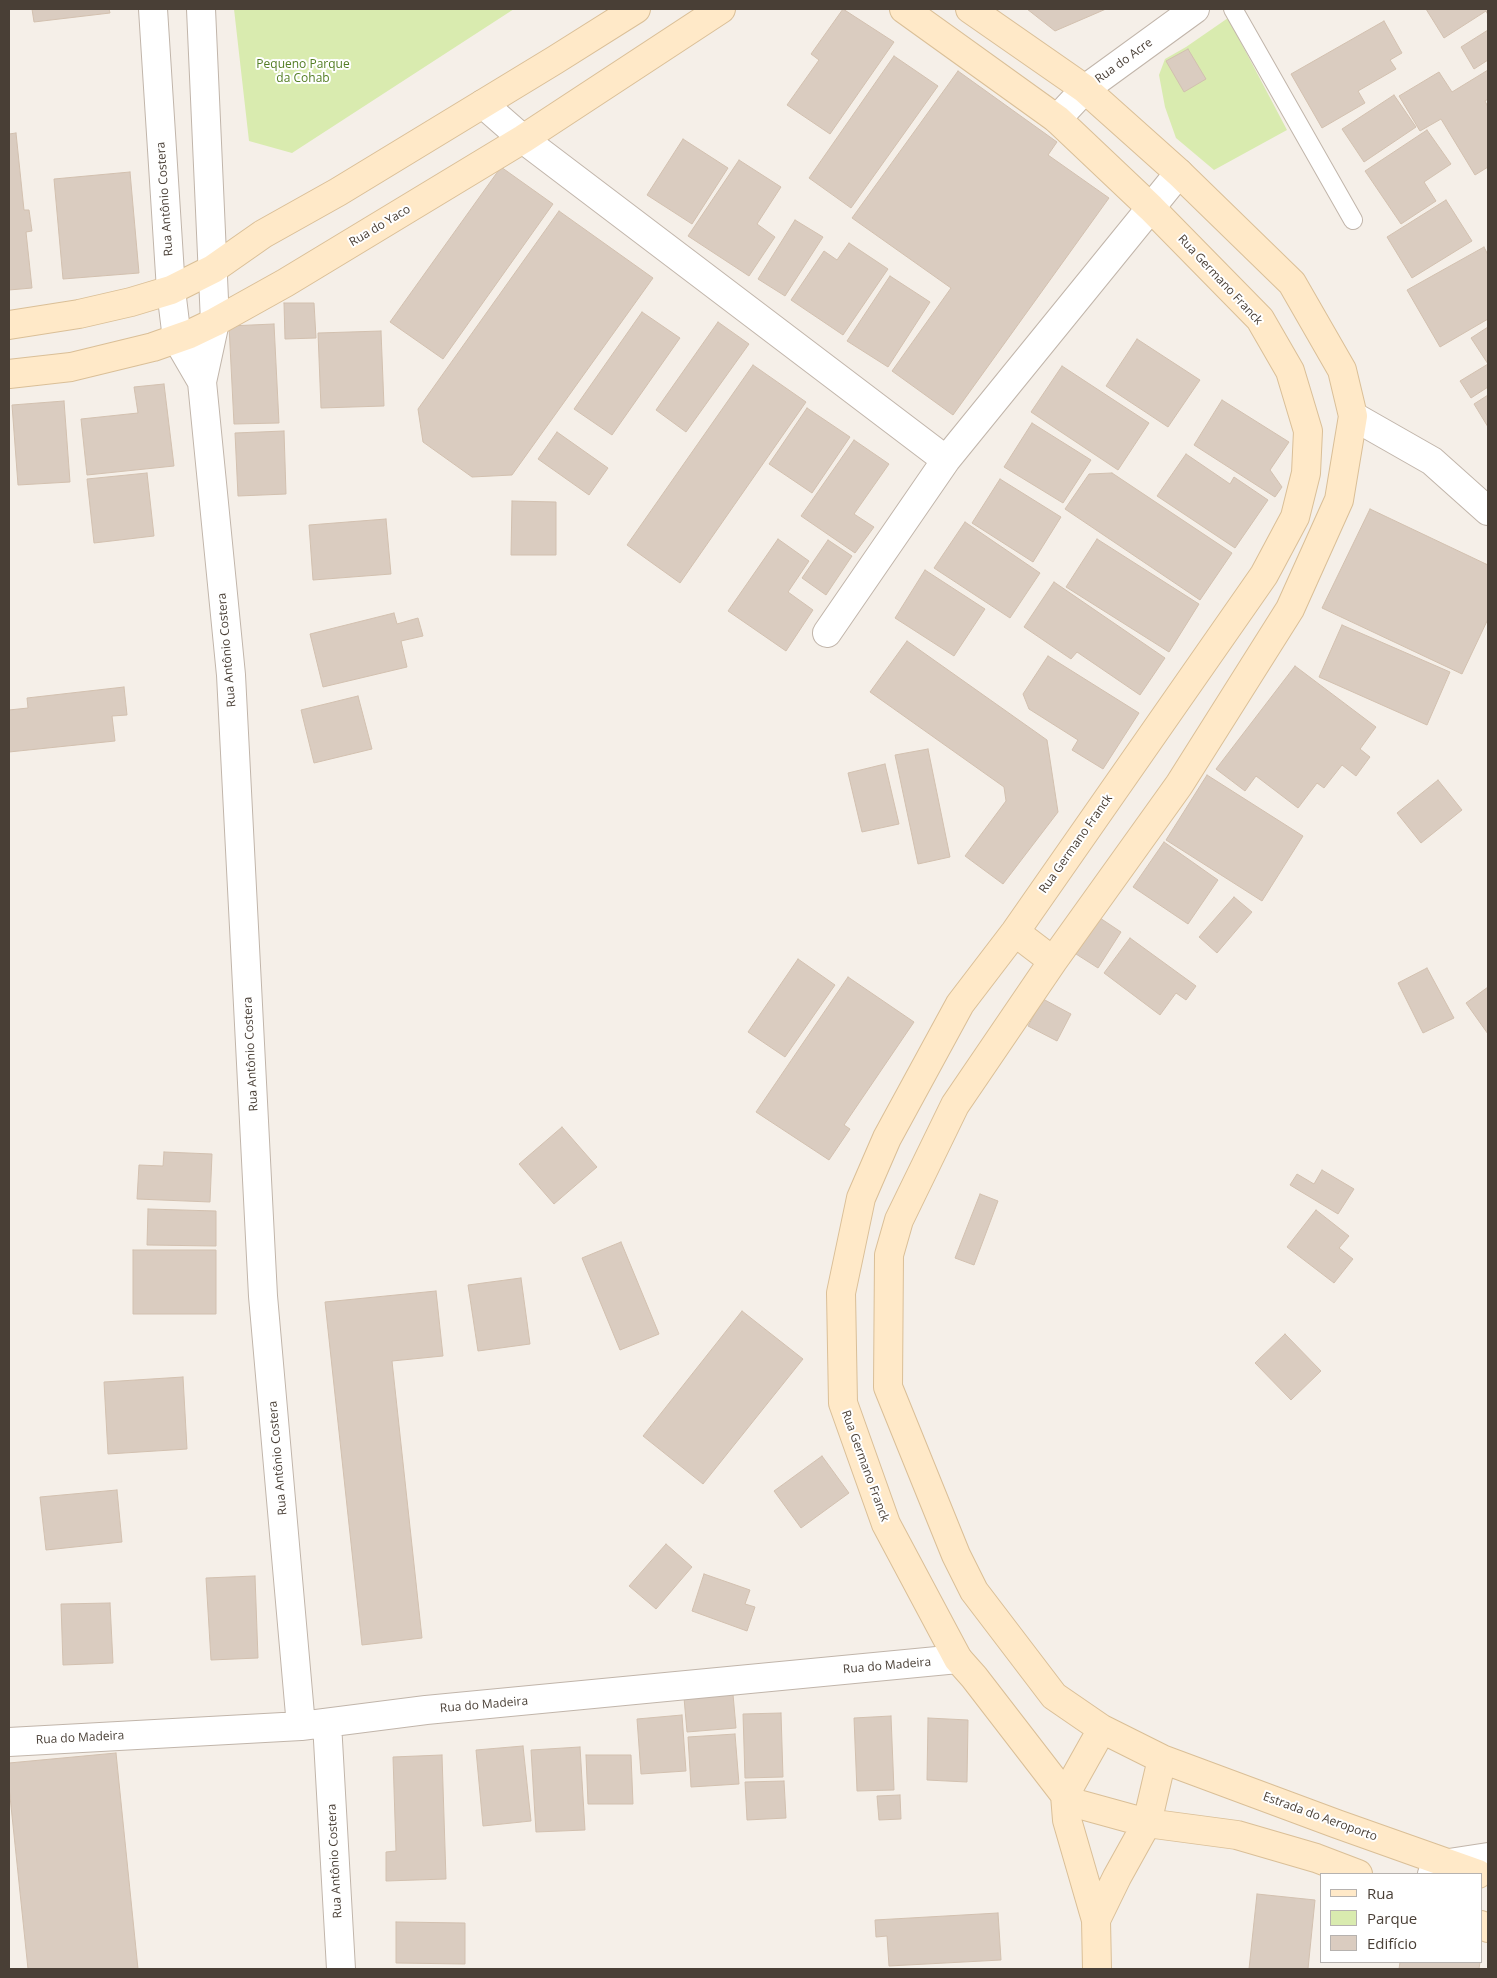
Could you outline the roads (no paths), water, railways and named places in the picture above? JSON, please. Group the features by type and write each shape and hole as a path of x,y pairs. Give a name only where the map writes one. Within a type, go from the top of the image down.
{"main road":[{"path":"9,325 79,314 131,302 171,290 213,269 263,234 338,192 636,9"},
{"name":"Rua do Yaco","path":"9,374 71,367 153,347 177,339 215,322 285,283 523,139 721,9"},
{"name":"Rua Germano Franck","path":"904,9 1056,118 1151,208 1260,319 1290,372 1308,431 1306,473 1295,517 1264,576 1015,932 960,1004 887,1138 861,1198 841,1293 843,1403 886,1524 958,1659 1065,1795"},
{"path":"970,9 1085,89 1179,173 1292,283 1342,370 1354,416 1340,500 1290,609 1179,785 955,1104 899,1220 889,1255 888,1388 956,1555 974,1590 1054,1696 1102,1729 1162,1759 1147,1824 1117,1877 1096,1920"},
{"path":"1015,932 1053,962"},
{"path":"1097,1969 1096,1920 1067,1820 1065,1795 1102,1729"},
{"name":"Estrada do Aeroporto","path":"1162,1759 1337,1824 1441,1869 1467,1873"},
{"path":"1065,1795 1078,1804 1147,1824 1237,1835 1316,1858 1355,1873"}],"street":[{"name":"Rua Antônio Costera","path":"153,9 171,290 177,339 202,382"},
{"name":"Rua Antônio Costera","path":"201,9 215,322 202,382 231,675 263,1296 341,1969"},
{"name":"Rua do Acre","path":"1056,118 1085,89 1195,9"},
{"path":"482,104 523,139 946,460"},
{"path":"827,634 946,460 1179,173"},
{"path":"1354,416 1432,461 1488,511"},
{"name":"Rua do Madeira","path":"9,1742 314,1724 426,1710 958,1659"},
{"path":"1441,1869 1488,1857"}],"lane":[{"path":"1233,9 1353,220"}],"park label":[{"name":"Pequeno Parque da Cohab","path":"303,72"}]}
